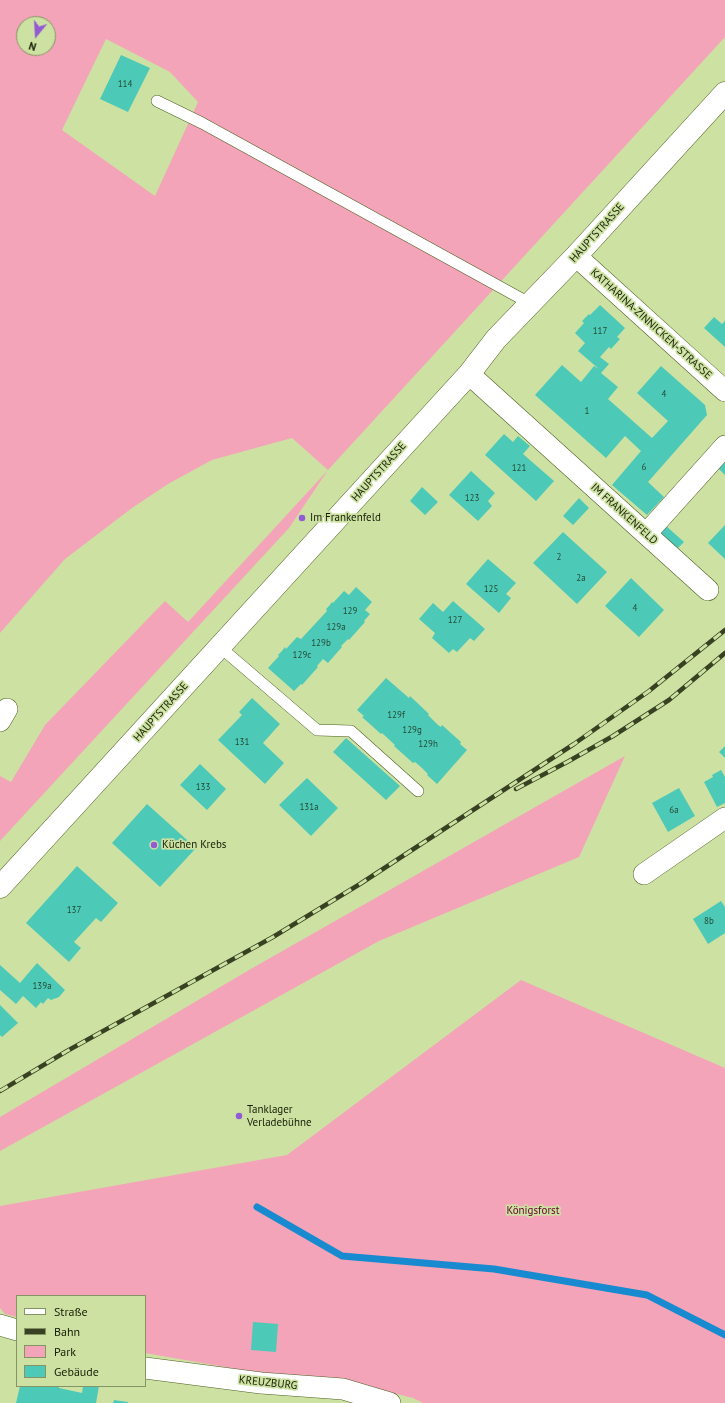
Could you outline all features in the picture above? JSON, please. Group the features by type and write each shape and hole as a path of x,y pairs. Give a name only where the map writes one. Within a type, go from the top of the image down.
{"main road":[{"name":"HAUPTSTRASSE","path":"0,887 469,374 496,339 576,256 725,93"}],"street":[{"name":"KATHARINA-ZINNICKEN-STRASSE","path":"576,256 725,391"},
{"name":"IM FRANKENFELD","path":"469,374 708,590"},
{"path":"646,534 725,446"},
{"path":"644,874 725,818"},
{"path":"0,1325 16,1330"},
{"name":"KREUZBURG","path":"146,1368 261,1383 343,1389 390,1403"}],"lane":[{"path":"157,101 202,123 531,304"},
{"path":"220,647 317,730 351,731 418,791"}],"green space":[{"path":"0,0 725,0 725,37 328,470 292,438 212,460 168,484 132,508 65,559 0,633","holes":["106,39 170,72 198,102 155,196 62,130"]},
{"path":"328,470 289,528 0,841 0,776 11,782 45,725 165,601 188,622"},
{"path":"625,756 579,857 379,941 0,1151 0,1117 249,970"},
{"name":"Königsforst","path":"521,980 725,1068 725,1403 423,1403 413,1398 344,1381 276,1376 146,1353 146,1295 16,1295 16,1317 5,1314 0,1308 0,1206 287,1155"}],"building":[{"path":"121,55 150,68 128,112 100,99"},
{"path":"600,305 625,328 617,337 620,339 611,349 609,347 600,357 609,364 601,373 618,387 608,399 652,438 668,421 637,393 661,366 705,405 707,415 648,482 664,497 647,515 612,485 641,451 625,436 606,458 535,395 562,365 581,382 594,366 599,369 578,351 585,343 575,333 584,323 582,321"},
{"path":"714,317 722,324 725,321 725,347 704,328"},
{"path":"504,434 513,442 518,436 530,446 523,454 554,481 536,501 485,455"},
{"path":"725,460 725,475 717,467"},
{"path":"471,471 495,493 488,501 492,506 478,521 449,495"},
{"path":"422,487 438,502 425,515 410,501"},
{"path":"579,498 589,508 573,525 563,516"},
{"path":"665,525 684,542 676,550 658,533"},
{"path":"725,525 725,559 708,543"},
{"path":"563,532 607,572 577,604 533,563"},
{"path":"488,559 516,583 506,594 511,598 499,613 466,584"},
{"path":"631,578 664,610 639,637 605,606"},
{"path":"356,587 372,602 365,610 370,614 364,621 365,622 349,640 348,639 341,646 342,647 328,663 323,659 302,685 301,684 294,691 268,668 285,647 286,649 297,637 301,639 327,611 326,609 332,602 333,603 344,591 349,595"},
{"path":"453,601 485,629 474,641 470,638 457,652 453,649 449,653 432,638 435,633 419,619 433,603 443,612"},
{"path":"386,678 409,698 410,696 438,725 441,727 442,725 461,742 460,744 467,750 437,784 422,768 415,762 413,763 382,733 381,734 362,717 364,716 357,710"},
{"path":"252,698 280,724 263,743 284,763 265,784 218,740 242,715 239,712"},
{"path":"346,738 400,786 386,800 333,752"},
{"path":"725,746 725,758 719,752"},
{"path":"200,764 226,789 207,810 180,785"},
{"path":"721,770 725,777 725,803 717,807 704,782"},
{"path":"307,778 338,808 311,836 279,805"},
{"path":"679,788 695,816 668,832 652,803"},
{"name":"Küchen Krebs","path":"147,804 196,848 160,887 112,843"},
{"path":"77,866 118,903 101,922 96,918 74,942 81,948 69,962 26,923"},
{"path":"721,901 725,907 725,933 708,944 693,919"},
{"path":"37,963 65,990 59,997 51,1000 48,998 43,1004 41,1002 36,1008 23,996 16,1004 0,990 0,965 20,983"},
{"path":"0,1005 18,1023 2,1037 0,1035"},
{"path":"253,1322 278,1324 276,1352 251,1350"},
{"path":"20,1387 59,1387 82,1393 83,1387 99,1387 96,1403 16,1403"},
{"path":"114,1400 128,1402 128,1403 113,1403"}],"waterway":[{"path":"257,1207 342,1256 494,1269 647,1295 725,1335"}],"railway":[{"path":"0,1091 67,1051 273,937 360,884 574,744 649,691 725,630"},
{"path":"516,789 613,736 669,700 725,653"}],"place":[{"name":"Im Frankenfeld","path":"302,518"},
{"name":"Küchen Krebs","path":"154,845"},
{"name":"Tanklager Verladebühne","path":"239,1116"}]}
